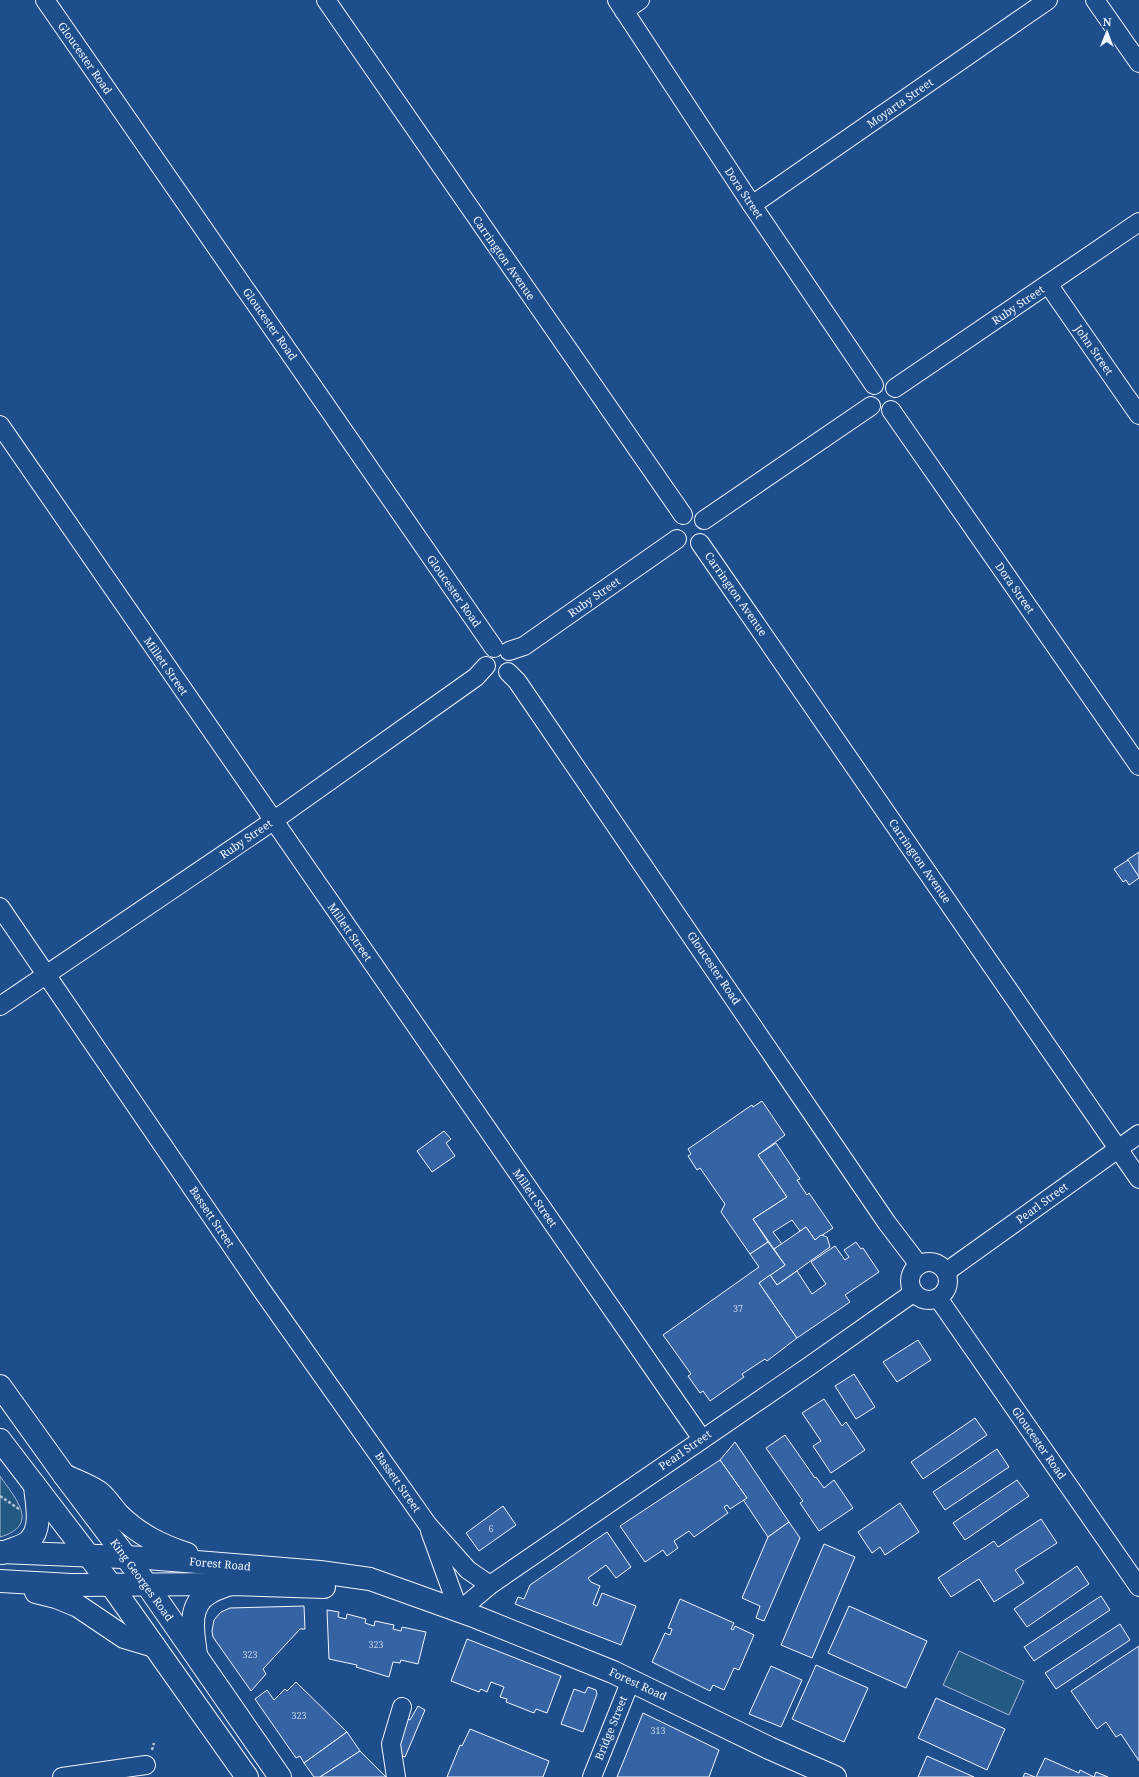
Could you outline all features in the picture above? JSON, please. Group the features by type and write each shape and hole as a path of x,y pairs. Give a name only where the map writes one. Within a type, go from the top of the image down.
{"main road":[{"name":"King Georges Road","path":"0,1386 64,1475 147,1585 280,1777"},
{"path":"0,1440 111,1585 247,1777"},
{"path":"64,1475 99,1492 132,1527 145,1536 168,1548 215,1563"},
{"path":"1,1552 23,1545 30,1540 35,1532 38,1512 35,1486"},
{"name":"Forest Road","path":"1,1552 126,1557 215,1563 320,1572 370,1579 436,1602 632,1680 769,1748 835,1777"},
{"path":"0,1582 56,1597 78,1606 124,1637 154,1646"},
{"name":"Forest Road","path":"0,1582 71,1585 230,1584 330,1587 378,1592 436,1602"},
{"path":"197,1657 192,1630 193,1618 198,1604 209,1593 230,1584"}],"street":[{"name":"Gloucester Road","path":"46,0 501,650"},
{"name":"Carrington Avenue","path":"326,0 683,515"},
{"path":"621,5 640,0"},
{"name":"Moyarta Street","path":"752,205 1048,0"},
{"path":"1095,0 1139,63"},
{"name":"Dora Street","path":"621,5 752,205 874,385"},
{"name":"Ruby Street","path":"896,388 1139,222"},
{"name":"John Street","path":"1048,284 1139,415"},
{"path":"879,382 887,382 896,388 898,399 897,403 891,410 880,412 871,406 868,396 874,385 879,382"},
{"path":"704,520 871,406"},
{"name":"Dora Street","path":"891,410 1139,766"},
{"name":"Millett Street","path":"0,424 273,821 702,1439"},
{"path":"690,513 698,515 704,520 707,530 704,539 700,543 688,546 677,539 675,526 683,515 690,513"},
{"name":"Ruby Street","path":"501,650 524,646 677,539"},
{"name":"Carrington Avenue","path":"700,543 1139,1179"},
{"path":"501,650 513,658 514,662 508,672 504,675 495,675 488,670 486,666 485,657 487,654 501,650"},
{"name":"Ruby Street","path":"0,1006 273,821 476,677 486,666"},
{"name":"Gloucester Road","path":"508,672 522,687 887,1223 919,1265"},
{"name":"Bassett Street","path":"0,907 261,1289 428,1525 468,1570 490,1585"},
{"name":"Pearl Street","path":"946,1272 1139,1134"},
{"path":"931,1262 946,1272 948,1284 946,1290 938,1298 933,1300 922,1299 914,1293 910,1287 911,1274 919,1265 931,1262"},
{"name":"Pearl Street","path":"459,1611 490,1585 914,1293"},
{"name":"Gloucester Road","path":"938,1298 1139,1587"},
{"name":"Bassett Street","path":"428,1525 459,1611"},
{"name":"Bridge Street","path":"592,1777 632,1680"},
{"path":"396,1777 391,1744 402,1707"},
{"path":"62,1777 146,1765"}],"path":[{"path":"0,1496 20,1509"}],"shaded area":[{"path":"0,1476 17,1502 21,1510 22,1518 19,1526 12,1532 0,1537"},
{"path":"959,1651 1024,1681 1009,1715 943,1685"}],"building":[{"path":"1139,852 1139,877 1127,860"},
{"path":"1128,860 1139,877 1129,885 1126,880 1123,882 1114,869"},
{"path":"762,1101 785,1135 758,1155 787,1197 753,1219 768,1242 750,1254 721,1212 725,1204 700,1168 697,1170 688,1156 691,1154 688,1149 752,1105 753,1107"},
{"path":"444,1131 451,1139 446,1143 455,1156 432,1172 417,1151"},
{"path":"776,1143 800,1179 797,1180 807,1195 809,1193 833,1228 815,1240 806,1227 800,1231 792,1220 773,1232 782,1244 774,1249 753,1219 787,1197 758,1155"},
{"path":"806,1227 815,1240 821,1235 827,1237 830,1247 777,1285 770,1275 785,1265 774,1249"},
{"path":"768,1242 785,1265 759,1283 797,1338 767,1361 765,1359 742,1374 744,1377 710,1401 703,1391 700,1393 688,1376 691,1374 663,1335 759,1267 750,1254"},
{"path":"856,1242 861,1249 863,1248 879,1272 845,1295 850,1302 797,1338 759,1283 770,1275 777,1285 797,1271 812,1294 826,1284 811,1262 835,1246 845,1260 849,1257 844,1250"},
{"path":"918,1340 931,1360 897,1382 883,1362"},
{"path":"854,1374 875,1407 856,1419 835,1386"},
{"path":"824,1399 842,1426 846,1422 865,1450 831,1473 813,1446 821,1441 802,1413"},
{"path":"975,1418 987,1435 923,1479 911,1462"},
{"path":"785,1435 815,1478 816,1477 824,1488 834,1480 853,1508 819,1531 800,1503 803,1501 766,1448"},
{"path":"735,1442 789,1522 768,1537 740,1495 747,1498 720,1460"},
{"path":"997,1449 1009,1467 945,1510 933,1492"},
{"path":"720,1460 747,1498 730,1509 727,1505 724,1507 728,1513 694,1537 689,1531 674,1541 678,1548 667,1556 663,1550 645,1562 620,1526"},
{"path":"1017,1480 1029,1496 965,1540 953,1523"},
{"path":"900,1503 919,1532 885,1555 880,1547 872,1553 858,1532"},
{"path":"503,1506 516,1525 479,1551 466,1533"},
{"path":"1041,1519 1057,1543 1015,1570 1024,1583 994,1602 979,1579 951,1597 938,1578 994,1541 998,1547"},
{"path":"789,1522 800,1538 764,1621 756,1618 760,1606 742,1598 768,1537"},
{"path":"607,1532 631,1567 616,1578 606,1565 588,1578 591,1582 600,1586 593,1604 597,1606 602,1593 636,1606 621,1645 515,1604 518,1597 524,1599 530,1585"},
{"path":"824,1544 855,1557 812,1658 781,1645"},
{"path":"1077,1566 1089,1584 1027,1627 1014,1609"},
{"path":"1101,1596 1110,1610 1034,1661 1024,1647"},
{"path":"680,1599 734,1623 731,1629 733,1630 735,1626 754,1635 739,1670 734,1668 724,1690 713,1685 710,1691 652,1662 665,1633 670,1635 672,1629 668,1628"},
{"path":"304,1606 305,1629 300,1629 263,1669 266,1674 251,1691 213,1637 212,1631 214,1620 221,1612 230,1608"},
{"path":"849,1606 927,1641 906,1688 828,1653"},
{"path":"327,1610 339,1612 338,1617 346,1619 347,1614 366,1619 365,1623 374,1626 375,1621 394,1625 393,1629 401,1631 402,1627 426,1632 418,1664 401,1660 400,1663 393,1662 389,1677 356,1667 357,1665 329,1659"},
{"path":"1120,1624 1130,1640 1056,1689 1045,1673"},
{"path":"467,1639 561,1676 547,1713 536,1709 534,1713 506,1702 507,1699 500,1697 504,1687 491,1682 487,1692 481,1689 479,1692 451,1681"},
{"path":"1139,1646 1139,1761 1121,1734 1116,1737 1106,1722 1097,1729 1071,1691"},
{"path":"816,1665 868,1688 844,1742 792,1719"},
{"path":"771,1666 802,1680 781,1727 749,1714"},
{"path":"296,1682 347,1732 304,1763 300,1756 296,1758 255,1699 267,1690 274,1700 285,1689 287,1691"},
{"path":"588,1687 596,1690 597,1694 583,1732 561,1724 574,1689 585,1693"},
{"path":"936,1698 1005,1729 987,1770 918,1738"},
{"path":"418,1706 425,1710 405,1757 400,1755 397,1747 404,1732 402,1730"},
{"path":"643,1713 719,1750 709,1777 617,1777"},
{"path":"470,1729 549,1761 543,1777 447,1777 460,1745 462,1746"},
{"path":"347,1732 360,1751 320,1777 314,1777 304,1763"},
{"path":"360,1751 386,1777 320,1777"},
{"path":"927,1756 974,1777 918,1777"},
{"path":"1045,1758 1079,1773 1080,1770 1094,1777 1036,1777"},
{"path":"1096,1772 1108,1777 1094,1777"},
{"path":"1025,1773 1035,1777 1023,1777"}]}
